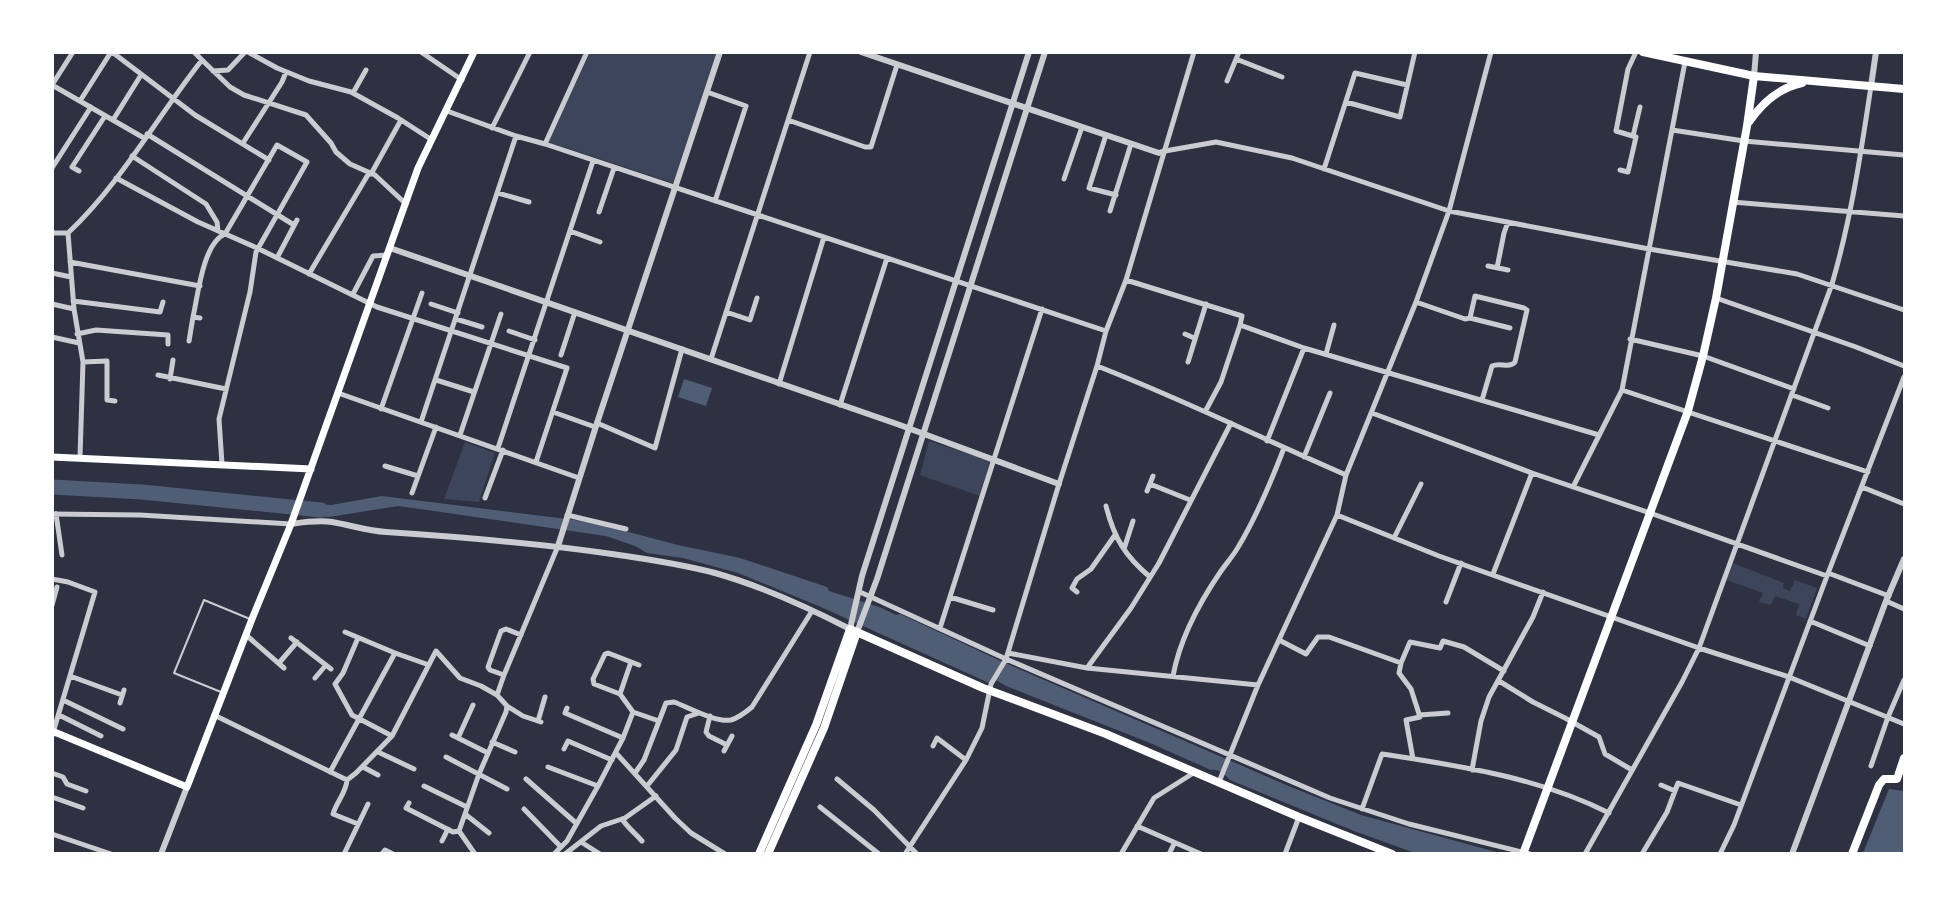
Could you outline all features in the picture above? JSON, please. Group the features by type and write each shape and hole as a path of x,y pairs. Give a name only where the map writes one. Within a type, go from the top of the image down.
{"highway":[{"path":"1526,853 1572,721 1688,411 1716,298 1754,76 1905,89"},
{"path":"1747,126 1758,109 1772,96 1791,86 1811,81"},
{"path":"854,629 1195,772 1220,779 1299,817 1392,854"},
{"path":"759,854 816,725 854,629"},
{"path":"768,854 824,728 854,629"}],"main road":[{"path":"53,733 187,788 291,524 418,168 474,52"},
{"path":"1643,52 1754,76"},
{"path":"52,457 311,469"},
{"path":"1852,854 1879,785 1884,779 1901,779 1905,758"}],"street":[{"path":"72,52 52,85 145,136 277,215 296,223 277,258"},
{"path":"80,101 111,52 195,115 268,160"},
{"path":"194,52 230,87 244,95 306,115 336,152 350,164 370,173 406,204"},
{"path":"213,71 228,70 246,52 309,81 343,88 432,140"},
{"path":"492,128 530,52"},
{"path":"545,144 587,52"},
{"path":"497,695 558,546 720,52"},
{"path":"711,359 810,52"},
{"path":"861,52 1160,153 1216,142 1292,158 1449,211 1648,249 1797,274 1905,310"},
{"path":"854,629 862,576 1029,52"},
{"path":"854,629 877,579 1045,52"},
{"path":"905,854 966,760 982,728 991,687 1007,656 1106,331 1126,280 1194,52"},
{"path":"1227,81 1239,52"},
{"path":"1346,102 1400,117 1415,52"},
{"path":"1220,779 1258,685 1337,515 1346,475 1416,302 1449,211 1491,52"},
{"path":"1620,170 1628,172 1636,137 1616,130 1628,69 1636,52"},
{"path":"1754,76 1756,52"},
{"path":"1585,854 1699,648 1738,544 1832,284 1850,212 1876,52"},
{"path":"421,53 462,80"},
{"path":"1236,59 1282,77"},
{"path":"80,457 83,362 73,301 68,233 116,178 171,98 201,60"},
{"path":"1573,488 1622,390 1685,62"},
{"path":"788,120 865,147 871,147 897,65"},
{"path":"353,93 366,69"},
{"path":"243,143 286,72"},
{"path":"1324,169 1355,73 1407,85"},
{"path":"113,120 141,75"},
{"path":"707,92 746,106 715,201"},
{"path":"52,168 91,107"},
{"path":"1633,136 1640,107"},
{"path":"447,111 492,128 1106,331"},
{"path":"79,171 72,167 105,116"},
{"path":"309,274 401,120"},
{"path":"1064,179 1082,127"},
{"path":"1672,130 1744,141 1905,155"},
{"path":"1106,135 1089,188 1116,195"},
{"path":"422,422 516,136"},
{"path":"1110,211 1131,144"},
{"path":"189,340 210,250 220,236 225,234 277,145 308,162 257,248 250,292 226,389 219,430 222,464"},
{"path":"132,156 206,204 217,222 218,231"},
{"path":"485,498 593,161"},
{"path":"599,212 614,168"},
{"path":"116,178 178,212 377,307 567,368 536,462"},
{"path":"498,193 530,202"},
{"path":"1732,202 1905,216"},
{"path":"1497,268 1508,222"},
{"path":"570,231 600,242"},
{"path":"52,233 68,233"},
{"path":"779,384 824,237"},
{"path":"353,294 374,256 389,251 470,275 994,459 1059,484"},
{"path":"840,405 887,258"},
{"path":"70,262 200,286"},
{"path":"1488,266 1508,270"},
{"path":"52,273 71,278"},
{"path":"1126,280 1242,316 1221,382 1206,410"},
{"path":"381,409 422,293"},
{"path":"1470,318 1475,296 1527,310 1515,362 1509,366 1497,364 1492,366 1482,400"},
{"path":"726,312 750,320 757,298"},
{"path":"1716,298 1905,366"},
{"path":"73,301 160,312 163,302"},
{"path":"1416,302 1465,319 1470,318 1510,328"},
{"path":"52,304 74,309"},
{"path":"431,304 482,327"},
{"path":"1188,362 1206,304"},
{"path":"755,305 762,307"},
{"path":"940,628 1042,309"},
{"path":"561,355 576,312"},
{"path":"460,435 501,314"},
{"path":"193,316 200,318"},
{"path":"1240,325 1304,348 1599,435"},
{"path":"1326,354 1334,325"},
{"path":"77,334 96,330 168,332 168,344"},
{"path":"509,331 535,340"},
{"path":"1185,334 1194,338"},
{"path":"52,337 79,342"},
{"path":"1630,339 1703,356 1828,408"},
{"path":"1267,441 1304,348"},
{"path":"552,412 596,425 655,448 682,349"},
{"path":"83,362 107,360 107,400 115,400"},
{"path":"170,379 173,360"},
{"path":"1097,366 1206,410 1267,441 1346,475"},
{"path":"158,375 226,389"},
{"path":"1720,854 1741,805 1827,574 1905,377"},
{"path":"436,380 474,392"},
{"path":"1622,390 1868,472"},
{"path":"338,393 579,478"},
{"path":"1304,457 1330,393"},
{"path":"1372,413 1573,488 1827,574 1905,609"},
{"path":"1087,668 1131,608 1150,577 1231,423"},
{"path":"412,494 436,427"},
{"path":"1173,676 1185,634 1210,588 1249,527 1284,448"},
{"path":"385,466 418,476"},
{"path":"1493,574 1532,473"},
{"path":"1147,491 1153,476"},
{"path":"1150,484 1190,500"},
{"path":"1394,538 1421,484"},
{"path":"1862,487 1905,504"},
{"path":"1106,506 1115,535 1135,564 1150,577"},
{"path":"62,555 54,514 140,515 291,524 309,521 332,522 382,532 447,535 558,546 671,562 717,574 854,629"},
{"path":"1337,515 1461,563 1699,648 1789,677 1905,724"},
{"path":"566,516 626,529"},
{"path":"1125,549 1133,521"},
{"path":"1077,592 1072,588 1074,584 1091,569 1115,535"},
{"path":"1792,854 1887,599 1905,559"},
{"path":"1446,602 1461,563"},
{"path":"52,579 95,592 53,733"},
{"path":"52,605 57,587"},
{"path":"1472,770 1481,721 1489,697 1533,617 1542,592"},
{"path":"859,593 1310,790 1409,824 1526,853"},
{"path":"950,597 993,610"},
{"path":"635,773 644,760 664,707 670,701 723,720 731,720 752,707 812,611"},
{"path":"1810,621 1870,646"},
{"path":"504,675 488,667 501,631 506,628 521,635"},
{"path":"345,632 429,665"},
{"path":"246,634 284,668"},
{"path":"1279,639 1306,654 1318,638 1329,637 1401,663"},
{"path":"358,638 335,684 352,715 392,736"},
{"path":"279,663 294,640 328,667 315,678"},
{"path":"1419,715 1411,689 1399,673 1410,642 1440,648 1443,641 1464,647 1504,671"},
{"path":"358,824 333,813 345,792 347,780 363,767 392,736 436,651 460,678 497,695 507,706 523,716 539,722 545,697"},
{"path":"330,772 395,653"},
{"path":"639,665 608,653 605,654 593,679 594,684 620,694 633,712 659,721"},
{"path":"1007,656 1087,668 1258,685"},
{"path":"620,694 631,662"},
{"path":"70,676 123,693 120,703"},
{"path":"1871,766 1888,717 1905,680"},
{"path":"1499,681 1599,737 1605,754 1632,770"},
{"path":"96,694 99,687"},
{"path":"63,700 123,729"},
{"path":"473,705 455,736 488,753"},
{"path":"459,831 507,706"},
{"path":"567,708 565,713 623,738"},
{"path":"554,854 567,841 598,786 616,753 633,712"},
{"path":"647,786 676,750 687,717 700,712"},
{"path":"1413,759 1406,720 1420,717 1419,715 1448,713"},
{"path":"59,715 101,736"},
{"path":"214,715 347,780"},
{"path":"710,716 706,732 709,736 727,745"},
{"path":"723,751 732,736"},
{"path":"933,746 937,738 966,760"},
{"path":"564,749 568,741 612,760"},
{"path":"492,742 515,752"},
{"path":"378,752 414,769"},
{"path":"616,753 691,833 726,854"},
{"path":"1362,809 1382,754 1472,770 1548,787 1582,799 1609,813"},
{"path":"446,757 507,789"},
{"path":"363,767 378,775"},
{"path":"548,767 598,786"},
{"path":"1121,854 1154,798 1195,772"},
{"path":"52,773 63,777 67,784 86,791"},
{"path":"526,779 576,823"},
{"path":"837,779 874,810 917,854"},
{"path":"1642,854 1667,813 1678,783 1741,805"},
{"path":"1661,785 1675,791"},
{"path":"424,786 467,807"},
{"path":"161,854 187,788"},
{"path":"565,854 601,826 622,819 643,807 656,796"},
{"path":"52,797 84,808"},
{"path":"408,803 406,808 453,832 459,831"},
{"path":"344,854 368,804"},
{"path":"820,807 879,854"},
{"path":"524,809 561,847"},
{"path":"465,814 489,833"},
{"path":"1285,854 1299,817"},
{"path":"622,819 642,841"},
{"path":"1137,826 1201,854"},
{"path":"442,841 448,829"},
{"path":"459,831 475,854"},
{"path":"52,834 111,854"},
{"path":"581,842 600,854"},
{"path":"1169,854 1174,844"},
{"path":"382,854 385,850 393,854"}],"lane":[{"path":"223,693 174,673 204,600 252,619"}],"shaded area":[{"path":"590,53 717,53 673,183 548,142"},
{"path":"684,379 712,388 706,406 678,397"},
{"path":"929,441 991,461 980,496 920,475"},
{"path":"465,442 495,453 479,502 444,499"},
{"path":"382,496 575,520 740,558 827,587 829,591 882,608 896,615 900,614 1003,662 1361,815 1500,853 1415,853 1354,831 1230,780 1219,771 1211,770 1150,743 1006,686 994,679 989,683 821,607 738,573 683,558 647,553 635,546 606,536 398,506 329,517 300,515 304,503 331,505"},
{"path":"1733,563 1784,583 1783,588 1790,591 1795,580 1817,588 1806,619 1796,615 1799,604 1775,596 1771,605 1759,602 1763,593 1726,580"},
{"path":"1889,789 1904,791 1904,853 1863,853"}],"waterway":[{"path":"52,487 142,492 321,510"}]}
